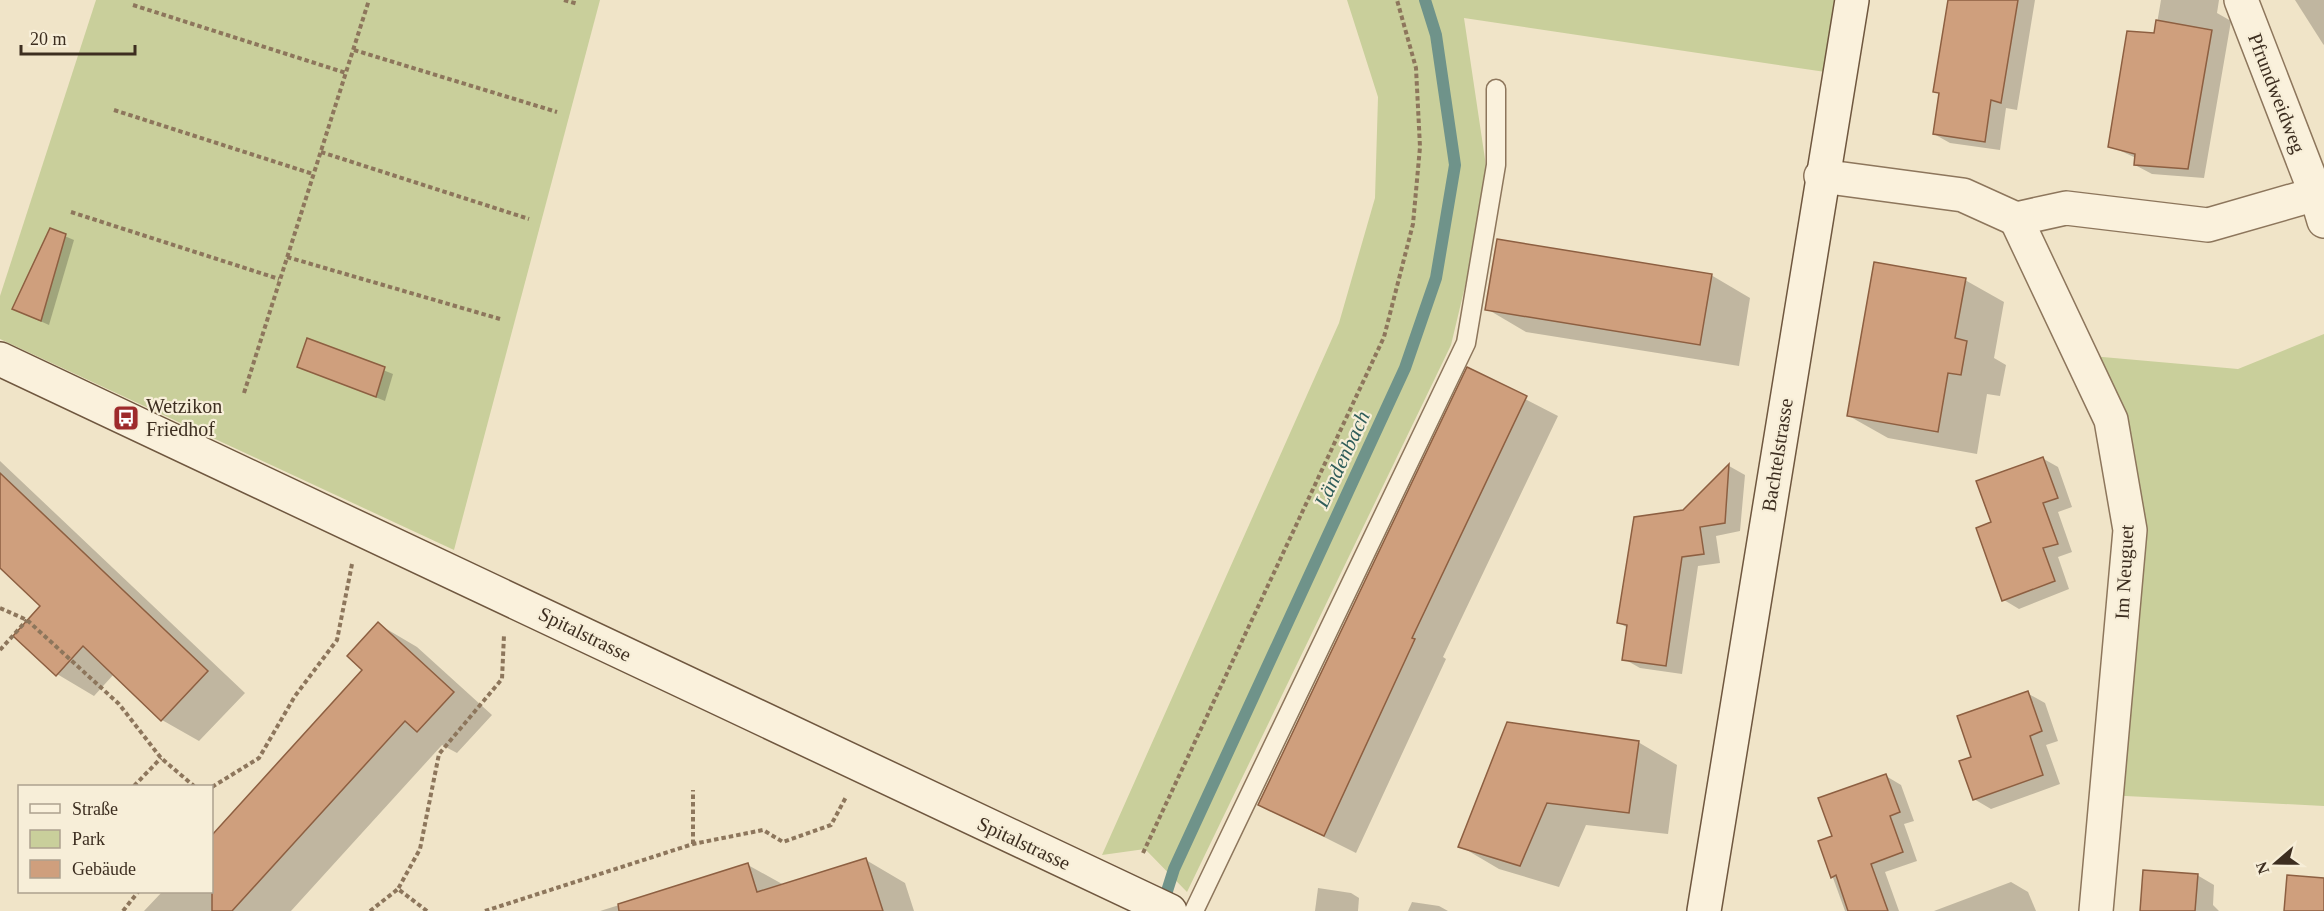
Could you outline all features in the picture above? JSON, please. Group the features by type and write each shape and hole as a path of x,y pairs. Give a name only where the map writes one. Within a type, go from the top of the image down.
{"street":[{"name":"Bachtelstrasse","path":"1704,911 1821,176 1852,0"},
{"name":"Pfrundweidweg","path":"2241,0 2320,208"},
{"path":"1821,176 1963,195 2016,219 2066,208 2208,225 2320,208"},
{"name":"Im Neuguet","path":"2016,219 2111,420 2130,530 2096,911"},
{"name":"Spitalstrasse","path":"0,359 1170,911"}],"lane":[{"path":"1194,911 1466,343 1496,165 1496,89"}],"path":[{"path":"244,393 369,0"},
{"path":"564,0 578,4"},
{"path":"1143,852 1384,338 1413,225 1420,147 1416,68 1397,0"},
{"path":"133,6 346,73"},
{"path":"354,50 557,112"},
{"path":"114,110 313,174"},
{"path":"321,152 529,219"},
{"path":"71,212 279,279"},
{"path":"287,257 500,319"},
{"path":"213,787 259,758 295,696 337,640 347,577 362,529"},
{"path":"0,608 27,620 118,704 160,758 193,785"},
{"path":"0,650 27,620"},
{"path":"370,911 398,889 420,849 439,754 502,679 505,626"},
{"path":"135,785 160,758"},
{"path":"693,790 693,844"},
{"path":"485,911 693,844 764,831 783,842 831,825 848,794"},
{"path":"398,889 427,911"},
{"path":"123,911 136,893"}],"green space":[{"path":"96,0 600,0 454,550 0,339 0,296"},
{"path":"1347,0 1852,0 1839,74 1464,18 1489,186 1451,345 1187,892 1145,849 1102,855 1339,323 1375,198 1378,97"},
{"path":"2324,334 2324,806 2106,795 2130,530 2080,355 2238,369"}],"building":[{"path":"1948,0 2018,0 2001,103 1991,100 1985,142 1933,134 1939,93 1933,92"},
{"path":"2156,20 2212,30 2188,169 2134,165 2135,154 2108,147 2127,31 2154,33"},
{"path":"50,228 66,234 41,321 12,309"},
{"path":"1497,239 1712,274 1700,345 1485,310"},
{"path":"1874,262 1966,278 1955,338 1967,341 1961,375 1948,373 1938,432 1847,416"},
{"path":"307,338 385,367 376,397 297,367"},
{"path":"1467,367 1527,396 1412,638 1415,639 1324,836 1258,805"},
{"path":"2043,457 2058,498 2043,503 2058,544 2043,548 2055,581 2002,601 1976,528 1991,522 1976,481"},
{"path":"1729,464 1725,523 1700,527 1704,554 1682,557 1666,666 1622,660 1627,625 1617,623 1634,517 1683,510"},
{"path":"0,473 208,671 161,721 83,646 56,676 13,636 40,606 0,568"},
{"path":"378,622 454,692 417,732 405,721 232,911 212,911 213,834 362,670 347,656"},
{"path":"2028,691 2042,731 2030,736 2043,775 1973,800 1959,761 1971,757 1957,716"},
{"path":"1507,722 1639,741 1629,813 1547,803 1520,866 1458,847"},
{"path":"1886,774 1900,812 1890,816 1903,852 1871,864 1888,911 1848,911 1836,875 1831,878 1818,841 1832,836 1818,798"},
{"path":"866,858 883,911 619,911 618,904 748,863 757,892"},
{"path":"2143,870 2198,874 2195,911 2140,911"},
{"path":"2287,875 2324,878 2324,911 2284,911"}],"waterway":[{"name":"Ländenbach","path":"1162,907 1174,869 1405,368 1436,278 1455,165 1436,35 1425,0"}],"place":[{"name":"Wetzikon Friedhof","path":"126,418"}]}
